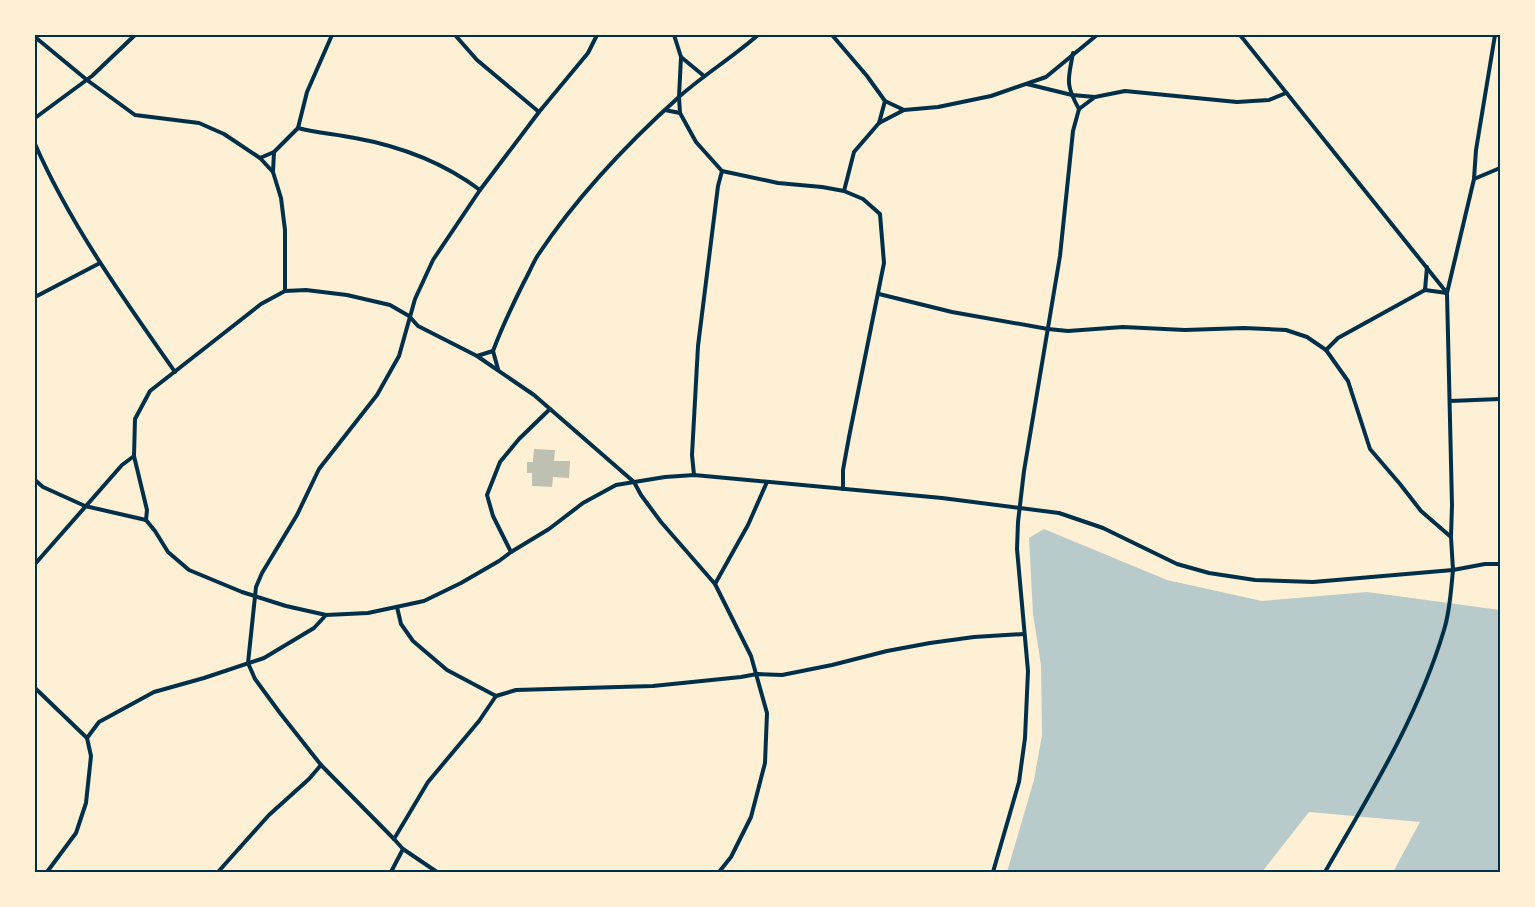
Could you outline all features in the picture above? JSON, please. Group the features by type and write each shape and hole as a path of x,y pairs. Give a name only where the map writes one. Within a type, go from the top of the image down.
{"lane":[{"path":"35,118 87,80 135,35"},
{"path":"260,158 274,152 298,128 307,92 332,35"},
{"path":"454,35 477,60 539,112"},
{"path":"437,872 402,849 321,765 255,679 248,663 256,587 262,573 297,515 319,469 377,395 399,356 415,299 433,260 480,190 539,112 588,53 597,36 602,35"},
{"path":"674,35 681,57 680,113 696,142 722,171 778,183 822,187 844,192 863,199 880,214 884,263 849,437 843,489"},
{"path":"498,369 493,351 508,312 538,256 581,198 628,146 679,97 704,76 742,50 758,35"},
{"path":"832,35 867,76 885,101 904,110"},
{"path":"844,192 854,152 879,123 904,110 938,107 991,96 1046,77 1097,35"},
{"path":"1240,35 1447,293"},
{"path":"1325,872 1386,766 1427,679 1445,629 1453,570 1447,293 1474,179 1476,150 1495,35"},
{"path":"35,37 87,80 135,115 199,123 224,134 260,158 273,172"},
{"path":"1073,53 1068,81 1079,109"},
{"path":"681,57 704,76"},
{"path":"1025,83 1072,95 1095,98 1125,91 1237,102 1269,100 1286,93"},
{"path":"993,872 1018,782 1025,738 1028,670 1017,549 1019,508 1060,256 1073,131 1079,109 1095,98"},
{"path":"879,123 885,101"},
{"path":"665,110 680,113"},
{"path":"298,128 311,132 354,137 388,146 426,159 468,181 480,190"},
{"path":"35,144 50,179 100,263 175,372"},
{"path":"274,152 273,172 282,198 285,230 285,291"},
{"path":"1474,179 1500,168"},
{"path":"694,476 692,455 698,346 718,186 722,171"},
{"path":"35,297 100,263"},
{"path":"1424,290 1427,267"},
{"path":"146,520 146,510 134,456 136,419 150,391 261,304 285,291 306,290 347,295 390,305 410,316 418,326 477,356 534,395 634,482 661,522 715,584 751,656 767,712 765,763 751,817 731,857 719,872"},
{"path":"1326,350 1338,338 1424,290 1447,293"},
{"path":"879,294 952,312 1048,329 1068,331 1122,327 1185,330 1244,328 1286,330 1307,337 1326,350 1348,381 1370,449 1421,511 1451,537"},
{"path":"477,356 493,351"},
{"path":"1450,401 1500,399"},
{"path":"511,552 492,516 487,494 500,462 519,439 550,409"},
{"path":"35,564 122,465 134,456"},
{"path":"35,480 43,487 85,506 146,520 156,531 168,552 190,570 229,588 255,597 326,615 368,613 424,601 499,561 549,529 583,503 616,485 665,477 694,476 767,482 942,498 1059,513 1103,528 1177,564 1209,573 1255,580 1312,582 1500,564"},
{"path":"715,584 748,525 767,482"},
{"path":"398,607 401,624 413,642 447,670 496,696"},
{"path":"87,738 99,722 154,692 264,658 308,631 326,615"},
{"path":"394,839 428,782 479,720 496,696 516,690 653,686 757,674 782,675 930,643 974,637 1024,634"},
{"path":"35,688 87,738 90,756 86,803 76,833 47,872"},
{"path":"218,872 270,815 309,779 321,765"},
{"path":"391,872 402,849"}],"shaded area":[{"path":"1044,529 1167,580 1262,601 1367,592 1500,610 1500,872 1393,872 1420,822 1309,812 1262,872 1007,872 1034,780 1042,735 1041,665 1033,614 1029,538"}],"building":[{"path":"534,449 555,450 554,461 570,461 569,478 553,477 552,487 532,486 532,473 527,473 527,462 533,462"}]}
